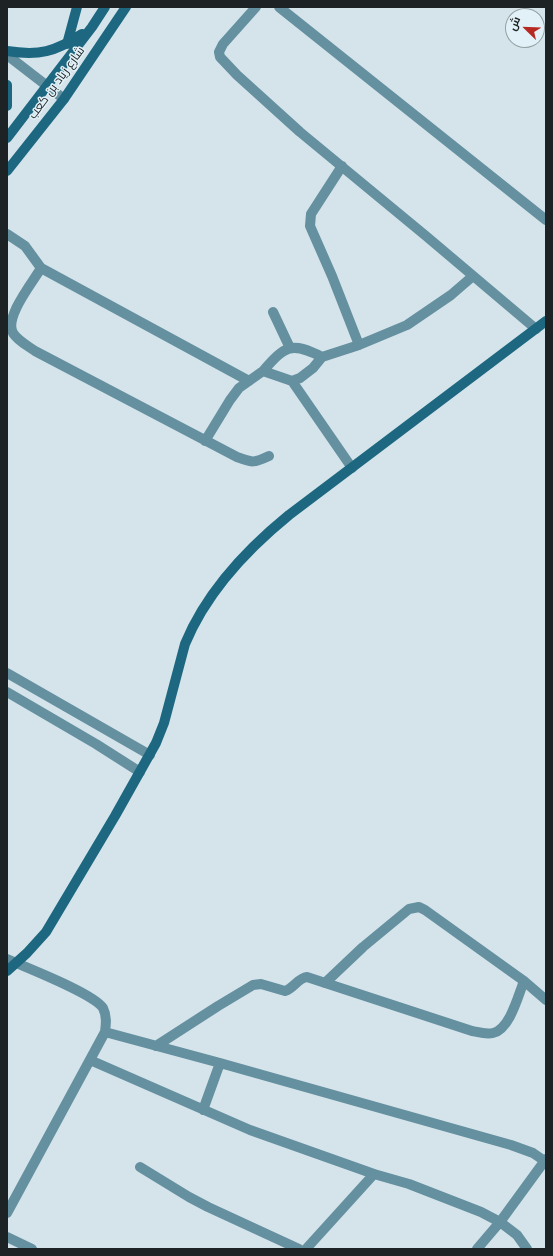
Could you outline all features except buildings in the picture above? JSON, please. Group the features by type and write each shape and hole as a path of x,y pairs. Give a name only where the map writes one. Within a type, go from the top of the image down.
{"street":[{"name":"شارع زياد بن كعب","path":"67,44 76,7"},
{"name":"شارع زياد بن كعب","path":"7,138 46,85 92,27 105,7"},
{"name":"شارع زياد بن كعب","path":"7,171 64,99 126,7"},
{"path":"256,7 223,44 219,52 220,57 237,75 295,127 536,329"},
{"path":"280,7 546,220"},
{"path":"7,51 28,54 44,52 67,44 92,27"},
{"path":"7,55 64,99"},
{"path":"7,85 7,106"},
{"path":"342,166 311,214 310,226 332,276 359,345"},
{"path":"7,234 25,246 41,268 249,380"},
{"path":"41,268 13,313 11,325 16,337 35,351 205,441 250,462 269,456"},
{"path":"292,381 304,374 322,357 359,345 407,325 451,295 473,276"},
{"path":"274,312 290,348"},
{"path":"7,971 32,949 46,932 150,755 164,723 185,644 198,617 208,601 242,558 264,536 289,515 546,321"},
{"path":"205,441 239,388 263,371 276,356 290,348 305,349 322,357"},
{"path":"263,371 292,381 352,468"},
{"path":"7,673 150,755"},
{"path":"7,692 96,744 140,772"},
{"path":"325,984 363,947 410,909 417,907 425,910 524,981 546,1000"},
{"path":"7,958 61,982 94,999 103,1009 106,1016 105,1032 7,1213"},
{"path":"156,1046 253,985 261,984 285,991 289,990 303,977 307,977 472,1031 492,1033 504,1026 510,1017 524,981"},
{"path":"105,1032 220,1063 511,1146 533,1153 546,1160 500,1222 477,1249"},
{"path":"90,1060 250,1130 374,1174 409,1184 481,1212 500,1222 517,1235 527,1249"},
{"path":"203,1110 220,1063"},
{"path":"140,1167 188,1197 300,1249"},
{"path":"306,1249 374,1174"},
{"path":"7,1237 32,1249"}]}
